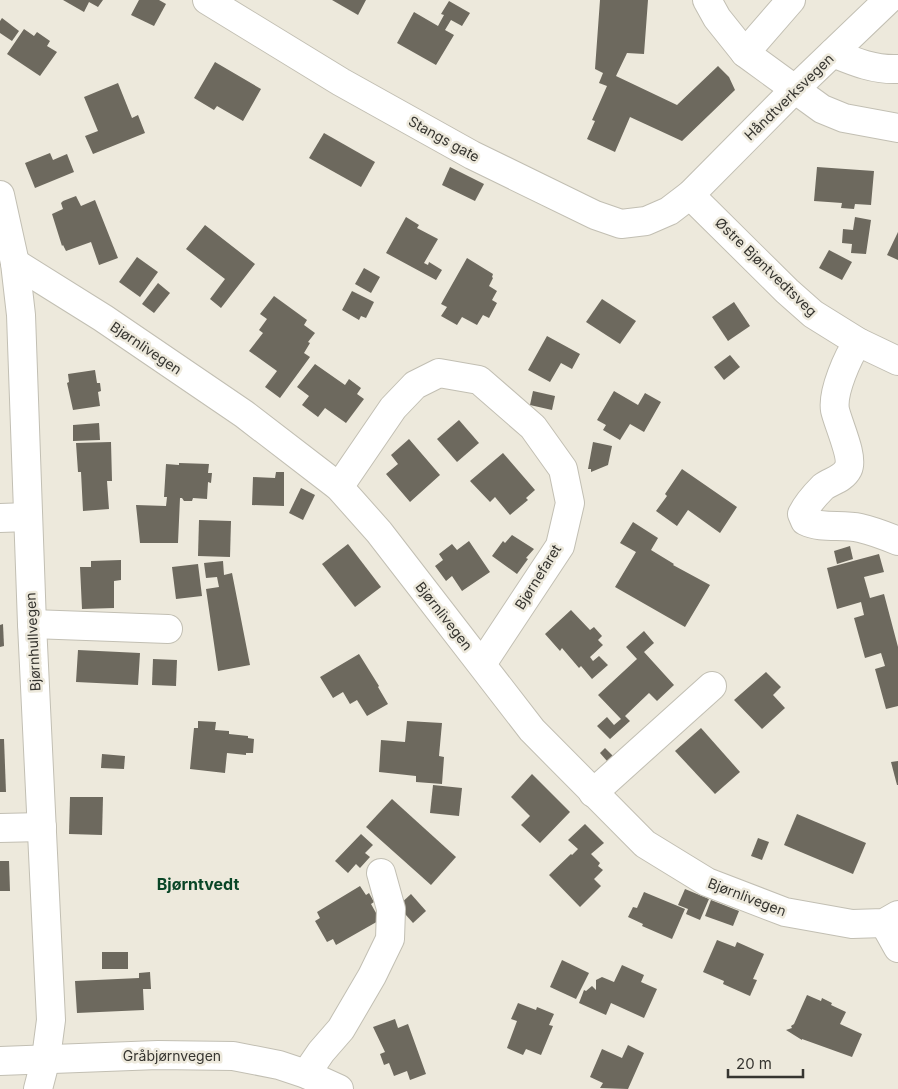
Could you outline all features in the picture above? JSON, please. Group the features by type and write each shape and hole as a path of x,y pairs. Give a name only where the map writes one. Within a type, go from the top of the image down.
{"street":[{"path":"707,0 717,18 744,53 822,109 844,118 898,128"},
{"path":"744,53 791,0"},
{"name":"Håndtverksvegen","path":"690,195 794,90 888,0"},
{"name":"Stangs gate","path":"209,1 341,82 454,145 595,215 621,224 646,221 669,211 690,195"},
{"path":"833,53 862,65 885,70 898,69"},
{"name":"Bjørnhullvegen","path":"0,195 4,230 15,263 21,315 32,624 51,1020 46,1058 38,1089"},
{"name":"Østre Bjøntvedtsveg","path":"690,195 787,291 813,314 858,342 898,361"},
{"name":"Bjørnlivegen","path":"15,263 102,318 244,414 339,487 380,532 532,730 645,844 707,882 785,912 852,924 891,919 898,948"},
{"path":"858,342 851,352 835,397 835,409 849,459 848,469 842,476 824,486 807,505 802,514 805,521 815,525 838,525 860,528 898,541"},
{"name":"Bjørnefaret","path":"339,487 393,408 415,386 439,373 479,380 533,427 562,470 570,503 560,546 482,664"},
{"path":"0,518 28,516"},
{"path":"32,624 168,629"},
{"path":"593,793 712,686"},
{"path":"0,828 42,827"},
{"path":"306,1074 321,1052 341,1029 372,976 390,939 391,909 381,873"},
{"name":"Gråbjørnvegen","path":"0,1061 180,1054 233,1056 279,1065 306,1074 339,1089"}],"building":[{"path":"63,0 103,0 98,7 89,2 84,12"},
{"path":"139,0 159,0 166,4 154,26 131,15"},
{"path":"332,0 366,0 358,15"},
{"path":"600,0 648,0 644,54 627,53 616,76 677,105 718,66 729,77 735,90 682,141 630,117 615,152 587,139 595,121 592,120 607,86 599,83 603,73 595,69"},
{"path":"449,1 470,13 462,26 451,20 445,30 454,35 436,65 397,43 414,12 438,26 444,15 441,14"},
{"path":"2,18 19,31 12,41 0,33 0,21"},
{"path":"24,29 34,36 37,32 50,41 47,46 57,52 40,76 7,54"},
{"path":"215,62 261,89 243,121 217,106 214,110 194,98"},
{"path":"118,83 132,118 138,115 145,133 93,154 85,136 98,131 84,97"},
{"path":"324,133 375,162 361,187 309,158"},
{"path":"50,153 53,160 67,154 74,172 35,188 25,163"},
{"path":"450,167 484,184 475,201 442,185"},
{"path":"817,167 874,171 871,205 855,204 854,209 841,208 842,203 814,201"},
{"path":"76,196 81,206 95,200 118,258 99,265 91,242 66,251 62,246 52,214 63,209 61,203 63,201"},
{"path":"406,217 419,225 417,228 438,239 424,263 428,265 429,262 442,270 436,280 386,253"},
{"path":"855,217 871,220 866,254 851,253 852,244 842,243 843,229 853,230"},
{"path":"205,225 255,264 221,308 210,299 225,279 186,249"},
{"path":"898,232 898,260 887,255"},
{"path":"829,250 852,262 842,280 819,268"},
{"path":"137,257 158,272 140,297 119,282"},
{"path":"467,258 493,274 489,286 497,291 492,300 497,303 489,318 483,315 477,325 462,317 457,325 441,316 447,307 441,304"},
{"path":"364,268 380,277 371,293 355,284"},
{"path":"158,283 170,293 154,313 142,304"},
{"path":"352,291 374,302 366,318 361,316 359,320 342,310"},
{"path":"274,296 307,320 304,325 315,333 308,342 310,343 304,353 310,357 280,398 265,387 277,371 249,351 263,333 259,330 267,319 260,314"},
{"path":"602,299 636,321 620,344 586,322"},
{"path":"734,302 750,326 728,341 712,317"},
{"path":"547,336 580,354 572,369 561,363 550,382 528,370"},
{"path":"730,355 740,367 724,380 714,367"},
{"path":"315,364 345,385 349,379 361,388 357,394 364,399 346,423 325,408 318,417 302,405 309,396 297,387"},
{"path":"95,370 97,383 100,383 101,391 98,392 100,406 73,410 67,383 69,382 68,374"},
{"path":"533,391 555,396 552,410 530,405"},
{"path":"614,391 638,405 645,393 661,402 644,432 630,424 620,440 603,430 606,425 597,420"},
{"path":"459,420 479,443 457,462 437,439"},
{"path":"99,423 100,440 73,441 73,425"},
{"path":"409,439 440,475 410,502 386,474 398,464 391,455"},
{"path":"111,442 112,481 107,481 109,509 83,511 81,472 78,472 76,443"},
{"path":"593,442 612,446 608,465 591,472 591,469 588,469"},
{"path":"503,453 535,490 526,498 528,500 510,515 495,497 490,502 470,481"},
{"path":"179,463 209,464 208,473 212,473 211,483 208,482 207,499 193,498 192,501 184,501 180,498 178,543 140,543 136,505 166,506 167,497 164,497 166,464 179,465"},
{"path":"682,469 737,507 720,533 688,510 677,526 656,511"},
{"path":"276,472 284,472 284,506 252,505 253,477 275,478"},
{"path":"301,488 315,495 303,520 289,513"},
{"path":"199,520 231,521 230,557 198,556"},
{"path":"633,522 658,538 651,550 673,565 710,585 685,627 615,587 636,552 620,543"},
{"path":"512,535 534,549 526,558 528,559 517,574 492,556 503,541 505,543"},
{"path":"469,541 490,572 462,591 452,576 446,581 435,566 443,560 439,554 452,544 457,550"},
{"path":"348,544 381,587 355,607 322,564"},
{"path":"850,546 853,559 837,564 834,551"},
{"path":"879,554 884,572 864,577 870,598 884,594 898,647 898,706 886,709 875,669 885,666 881,653 865,658 854,618 864,615 861,602 837,609 827,568"},
{"path":"121,560 121,580 114,581 114,608 82,609 80,567 91,567 91,561"},
{"path":"223,561 224,575 232,573 250,665 218,671 206,589 219,587 217,577 206,578 204,563"},
{"path":"198,564 202,596 176,599 172,567"},
{"path":"571,610 590,630 594,627 602,636 598,640 603,645 590,657 593,661 599,656 608,665 592,679 581,666 579,668 562,648 560,651 545,634"},
{"path":"3,624 4,646 0,647 0,625"},
{"path":"644,631 654,643 644,652 674,685 657,701 649,693 625,716 630,721 610,739 597,726 607,717 614,725 621,719 598,695 637,659 626,647"},
{"path":"78,650 140,653 138,685 76,682"},
{"path":"359,654 388,704 367,716 357,700 350,704 343,692 333,698 320,677"},
{"path":"153,659 177,660 176,686 152,685"},
{"path":"766,672 781,687 773,695 785,708 762,729 734,700"},
{"path":"198,721 216,722 215,730 229,731 229,734 248,736 248,738 254,739 253,753 246,753 246,755 227,753 225,773 190,769 194,728 198,728"},
{"path":"407,721 442,723 439,756 444,757 442,784 416,782 416,776 379,772 381,740 405,742"},
{"path":"701,728 740,772 715,794 675,751"},
{"path":"0,739 4,739 6,792 0,792"},
{"path":"605,748 613,756 607,761 600,753"},
{"path":"102,754 125,756 124,769 101,768"},
{"path":"898,761 898,785 897,785 891,762"},
{"path":"532,774 570,812 540,843 521,825 530,816 511,797"},
{"path":"433,785 462,788 459,816 430,813"},
{"path":"70,797 103,797 102,835 69,834"},
{"path":"392,799 456,857 431,885 366,827"},
{"path":"797,814 866,843 853,874 784,845"},
{"path":"585,824 604,843 591,854 600,863 598,866 603,870 594,879 601,886 580,907 549,875 578,849 568,840"},
{"path":"361,834 373,845 365,853 370,857 360,868 356,864 348,873 335,861"},
{"path":"758,838 769,842 762,860 751,856"},
{"path":"0,861 9,861 10,891 0,891"},
{"path":"360,886 366,895 369,893 374,902 371,904 380,920 336,945 333,939 327,942 315,921 320,918 317,912"},
{"path":"685,889 709,899 700,920 686,914 688,909 678,905"},
{"path":"644,892 685,909 672,939 642,926 643,924 628,917 633,907 637,908"},
{"path":"411,894 426,911 413,923 398,906"},
{"path":"711,900 739,911 733,926 705,916"},
{"path":"717,940 735,947 737,942 764,954 753,979 757,980 750,996 723,984 724,981 703,972"},
{"path":"102,952 128,952 128,969 102,969"},
{"path":"562,960 589,973 576,999 550,987"},
{"path":"622,965 644,975 641,982 657,989 644,1018 611,1003 606,1015 579,1003 584,990 586,991 592,986 596,990 596,980 602,977 614,982"},
{"path":"150,972 151,989 143,989 144,1010 77,1013 75,981 139,978 139,973"},
{"path":"807,995 821,1001 822,998 832,1003 831,1005 846,1012 840,1024 862,1034 852,1057 802,1040 786,1030 792,1028 791,1026 794,1024"},
{"path":"518,1003 536,1010 537,1007 554,1014 549,1025 553,1026 541,1055 526,1049 523,1055 507,1048 517,1021 511,1019"},
{"path":"395,1019 398,1028 408,1024 426,1074 410,1080 407,1071 394,1076 389,1063 384,1065 380,1054 385,1052 373,1027"},
{"path":"628,1045 644,1053 628,1089 600,1088 603,1083 590,1077 602,1049 622,1058"}],"district":[{"name":"Bjørntvedt","path":"198,884"}]}
